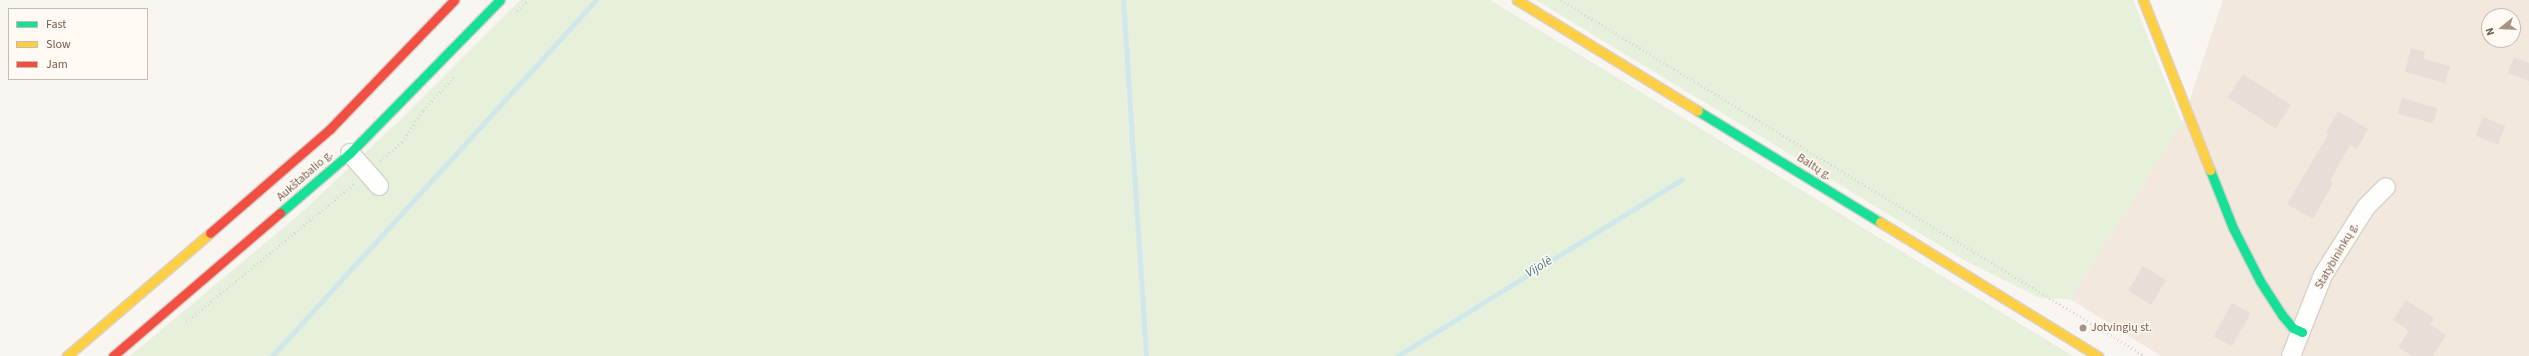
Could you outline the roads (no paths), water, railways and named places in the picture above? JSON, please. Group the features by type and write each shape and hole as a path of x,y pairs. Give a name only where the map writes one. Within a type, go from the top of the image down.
{"main road":[{"name":"Aukštabalio g.","path":"67,356 330,130 454,0"},
{"name":"Aukštabalio g.","path":"113,356 350,153 500,0"},
{"name":"Baltų g.","path":"1517,0 2098,356"},
{"path":"2143,0 2233,228 2260,281 2282,315 2293,328 2302,332"}],"street":[{"path":"350,153 379,186"},
{"name":"Statybininkų g.","path":"2291,356 2302,332 2308,310 2323,275 2366,206 2386,187"}],"waterway":[{"path":"272,356 596,0"},
{"path":"1123,0 1146,356"},
{"name":"Vijolė","path":"1397,356 1682,179"}],"place":[{"name":"Jotvingių st.","path":"2083,328"}]}
